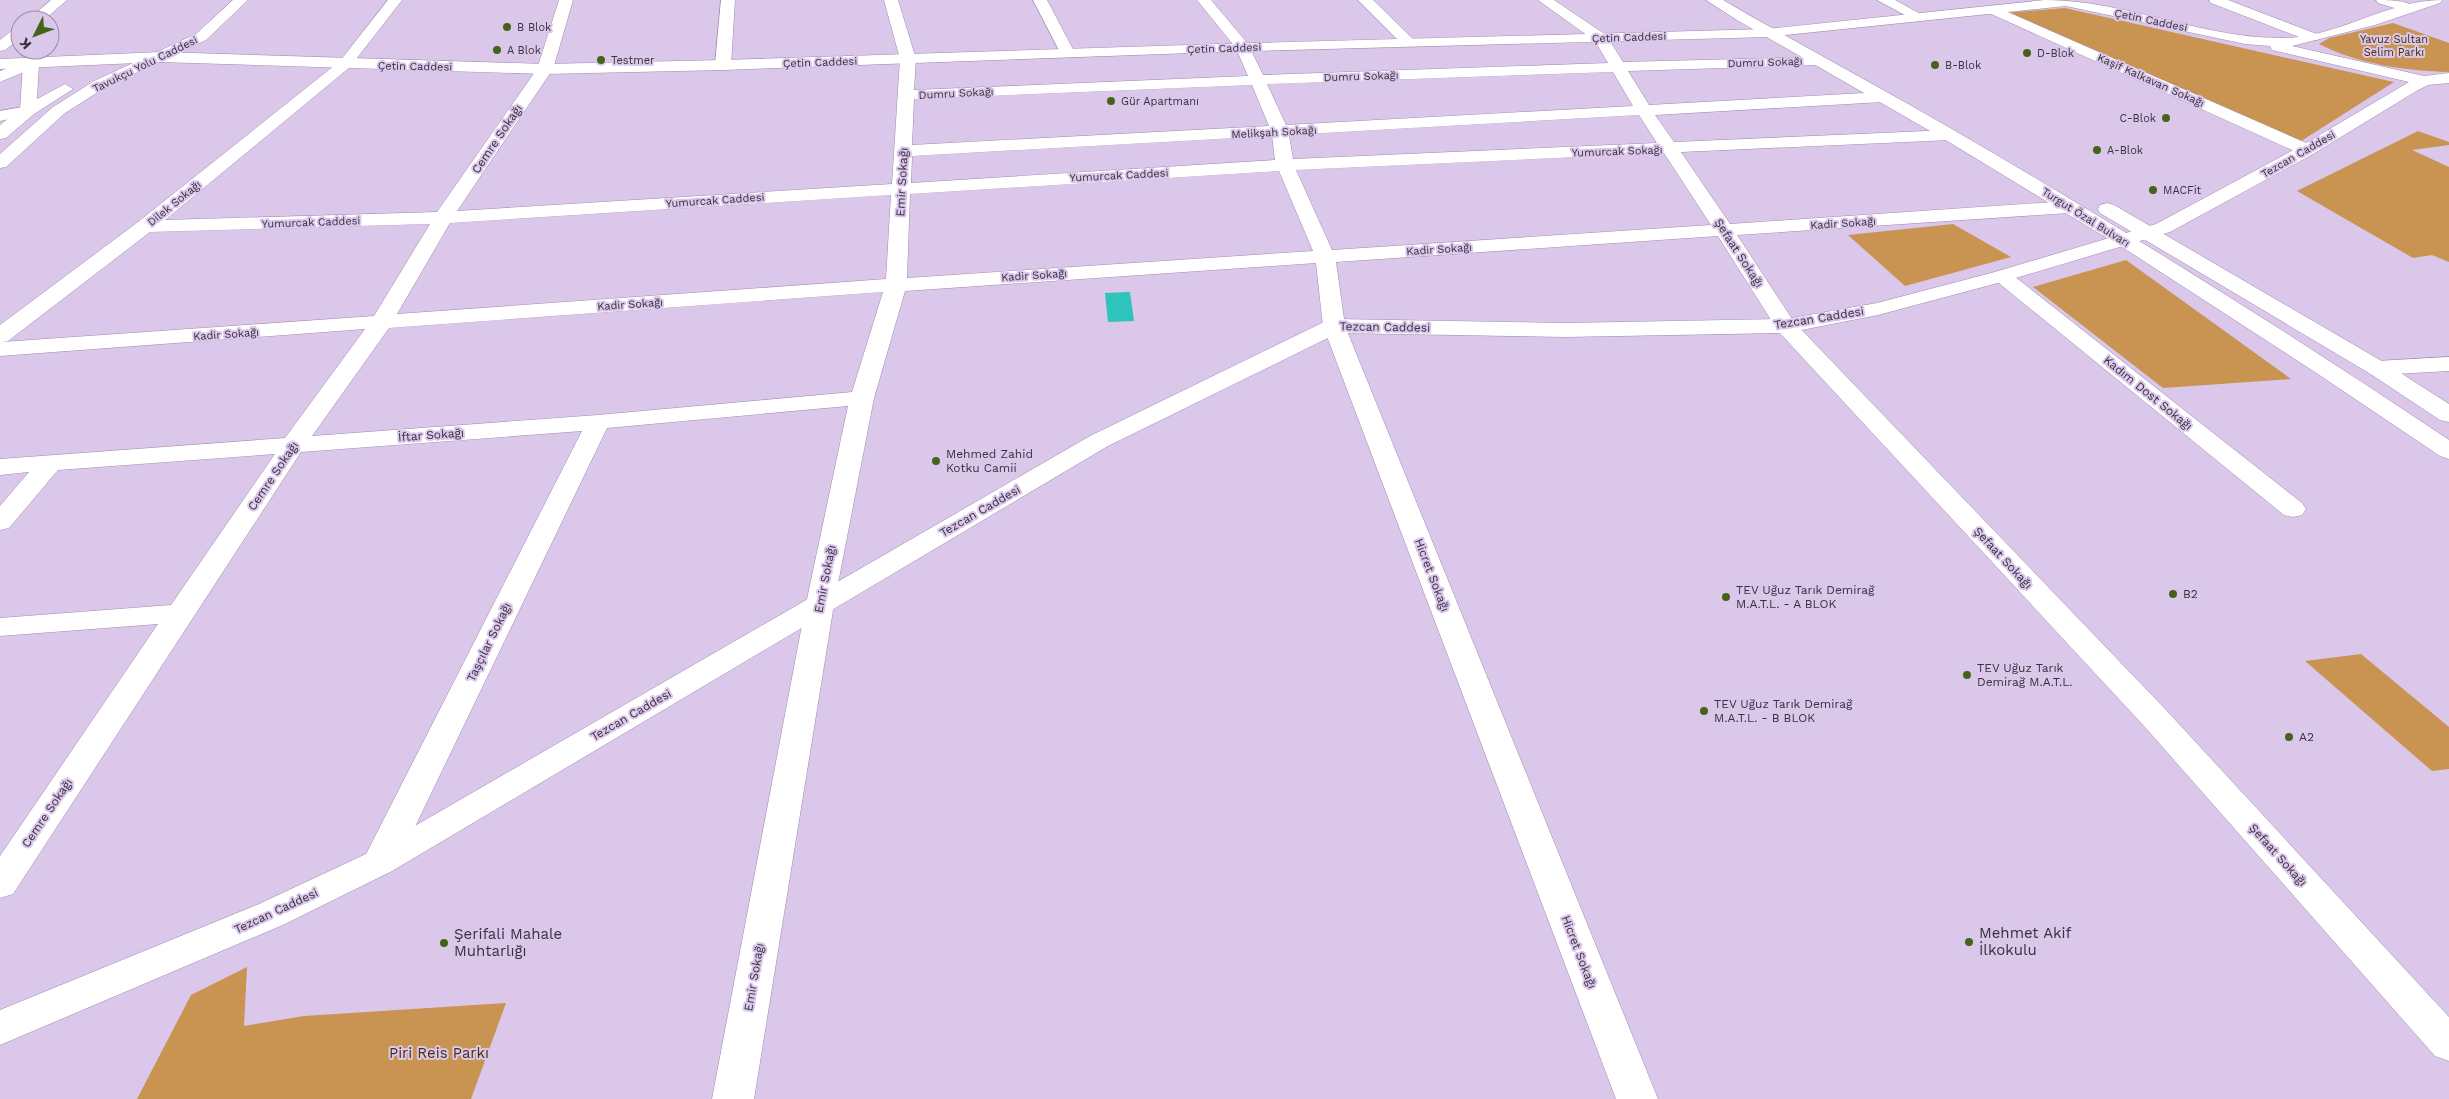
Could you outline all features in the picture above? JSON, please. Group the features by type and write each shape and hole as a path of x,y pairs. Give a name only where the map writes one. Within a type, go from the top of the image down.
{"street":[{"path":"47,10 60,0"},
{"path":"0,134 28,111 72,85 131,57 173,41 187,33 221,0"},
{"name":"Tavukçu Yolu Caddesi","path":"0,163 60,110 100,84 201,36 241,0"},
{"name":"Dilek Sokağı","path":"0,336 145,226 345,64 395,0"},
{"name":"Cemre Sokağı","path":"0,884 293,445 381,323 443,218 545,69 566,0"},
{"path":"723,65 728,0"},
{"path":"891,0 908,59"},
{"path":"1040,0 1067,53"},
{"name":"Hicret Sokağı","path":"1204,0 1243,47 1280,132 1285,165 1325,256 1334,326 1637,1099"},
{"path":"1364,0 1409,43"},
{"path":"1545,0 1601,38"},
{"name":"Turgut Özal Bulvarı","path":"1713,0 1769,24 1817,60 1950,135 2069,206 2330,369 2449,451"},
{"path":"1884,0 1919,17"},
{"path":"2216,0 2312,37"},
{"path":"2383,0 2411,9"},
{"name":"Çetin Caddesi","path":"131,57 545,69 723,65 1243,47 1601,38 1769,24 1796,30 1994,10 2062,1 2245,40 2284,42 2312,37 2411,9 2435,0"},
{"name":"Kaşif Kalkavan Sokağı","path":"1994,10 2307,150"},
{"name":"Turgut Özal Bulvarı","path":"1796,30 2067,185"},
{"path":"201,36 197,52 203,59"},
{"path":"2312,37 2305,42 2308,48 2324,55"},
{"name":"Şefaat Sokağı","path":"1601,38 1643,109 1726,231 1786,326 2155,718 2449,1044"},
{"path":"0,47 10,39"},
{"path":"2245,40 2324,55 2439,81"},
{"path":"2245,40 2439,81"},
{"path":"0,64 31,64 131,57"},
{"name":"Emir Sokağı","path":"733,1099 820,604 862,398 896,285 908,59"},
{"name":"Dumru Sokağı","path":"905,95 1619,66 1817,60"},
{"path":"0,77 31,64"},
{"path":"28,111 31,64"},
{"name":"Tezcan Caddesi","path":"0,1028 272,914 380,862 1099,441 1334,326 1565,330 1786,326 1878,308 2002,276 2163,228 2439,81"},
{"path":"1643,109 1883,97"},
{"name":"Melikşah Sokağı","path":"904,151 1280,132 1643,109"},
{"path":"0,116 28,111"},
{"name":"Yumurcak Sokağı","path":"1285,165 1950,135"},
{"name":"Yumurcak Caddesi","path":"145,226 443,218 1285,165"},
{"name":"Turgut Özal Bulvarı","path":"2092,200 2377,368 2449,415"},
{"name":"Kadir Sokağı","path":"0,349 896,285 1726,231 2069,206"},
{"name":"Kadım Dost Sokağı","path":"2002,276 2293,509"},
{"path":"2377,368 2449,364"},
{"name":"İftar Sokağı","path":"0,467 598,422 862,398"},
{"name":"Taşçılar Sokağı","path":"380,862 598,422"},
{"path":"0,522 51,464"},
{"path":"0,627 181,614"}],"green space":[{"path":"2065,8 2394,82 2298,143 2005,13"},
{"name":"Yavuz Sultan Selim Parkı","path":"2393,23 2449,43 2449,72 2382,65 2350,57 2319,44 2329,38"},
{"path":"2418,131 2449,142 2449,145 2412,150 2449,167 2449,262 2432,255 2413,258 2297,191"},
{"path":"1953,224 2011,257 1905,286 1848,235"},
{"path":"2126,260 2291,379 2163,388 2033,287"},
{"path":"2361,654 2449,727 2449,769 2432,771 2305,661"},
{"name":"Piri Reis Parkı","path":"247,967 244,1026 304,1016 506,1003 471,1099 137,1099 191,995"}],"shaded area":[{"path":"1130,292 1134,321 1108,322 1105,293"}],"place":[{"name":"B Blok","path":"507,27"},
{"name":"A Blok","path":"497,50"},
{"name":"D-Blok","path":"2027,53"},
{"name":"Testmer","path":"601,60"},
{"name":"B-Blok","path":"1935,65"},
{"name":"Gür Apartmanı","path":"1111,101"},
{"name":"C-Blok","path":"2166,118"},
{"name":"A-Blok","path":"2097,150"},
{"name":"MACFit","path":"2153,190"},
{"name":"Mehmed Zahid Kotku Camii","path":"936,461"},
{"name":"B2","path":"2173,594"},
{"name":"TEV Uğuz Tarık Demirağ M.A.T.L. - A BLOK","path":"1726,597"},
{"name":"TEV Uğuz Tarık Demirağ M.A.T.L.","path":"1967,675"},
{"name":"TEV Uğuz Tarık Demirağ M.A.T.L. - B BLOK","path":"1704,711"},
{"name":"A2","path":"2289,737"},
{"name":"Mehmet Akif İlkokulu","path":"1969,942"},
{"name":"Şerifali Mahale Muhtarlığı","path":"444,943"}]}
